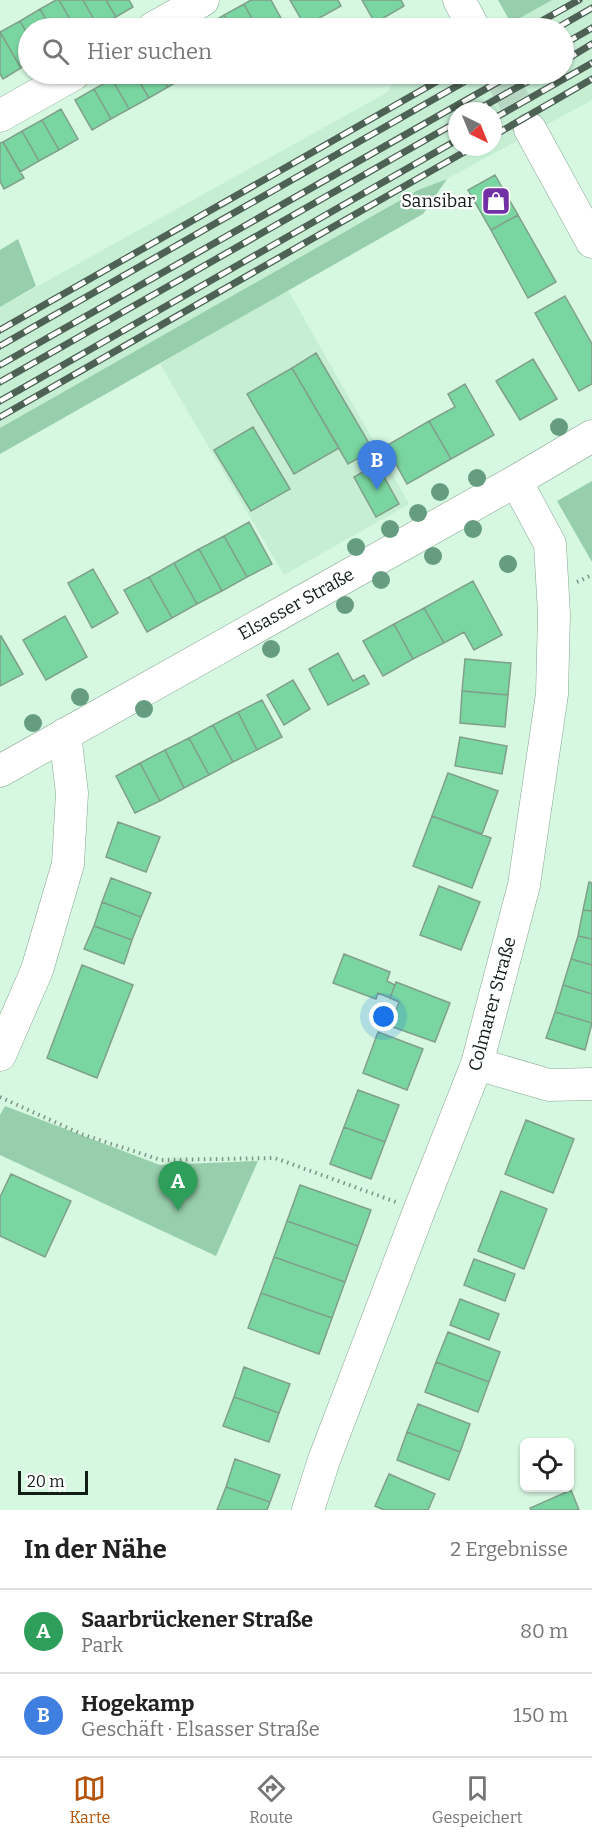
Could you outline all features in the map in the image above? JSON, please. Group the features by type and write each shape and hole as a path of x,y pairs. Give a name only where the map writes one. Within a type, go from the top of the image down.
{"street":[{"path":"171,18 203,0"},
{"path":"459,0 469,18"},
{"path":"0,116 56,84"},
{"path":"531,129 592,242"},
{"name":"Elsasser Straße","path":"0,771 516,482 592,436"},
{"name":"Colmarer Straße","path":"308,1510 324,1460 477,1064 524,885 552,694 554,614 550,544 516,482"},
{"path":"0,1055 37,970 68,864 72,793 65,734"},
{"path":"477,1064 549,1085 592,1084"}],"path":[{"path":"0,1097 81,1134 161,1160 274,1158 419,1210"}],"shaded area":[{"path":"498,0 552,0 520,18 508,18"},
{"path":"552,0 592,0 592,100 502,149 502,102 448,102 448,156 489,156 447,179 417,190 0,428 0,307 386,93 393,84 574,84 574,18 520,18"},
{"path":"447,179 423,214 0,454 0,428 418,190"},
{"path":"18,239 36,286 0,307 0,250"},
{"path":"288,290 409,504 284,575 160,364"},
{"path":"592,481 592,562 557,501"},
{"path":"5,1106 160,1165 258,1161 216,1256 0,1155 0,1115"}],"building":[{"path":"59,0 69,18 45,18 40,9"},
{"path":"59,0 83,0 93,18 69,18"},
{"path":"83,0 106,0 116,17 114,18 93,18"},
{"path":"106,0 129,0 133,7 116,17"},
{"path":"251,0 271,0 281,18 252,18 244,4"},
{"path":"290,0 338,0 341,6 319,18 300,18"},
{"path":"362,0 401,0 404,6 384,18 372,18"},
{"path":"244,4 252,18 226,18 224,15"},
{"path":"40,9 45,18 25,18"},
{"path":"18,22 18,63 0,32"},
{"path":"0,32 18,63 18,70 3,79 0,74"},
{"path":"103,84 115,84 129,109 111,119 94,89"},
{"path":"115,84 141,84 149,98 129,109"},
{"path":"141,84 166,84 168,87 149,98"},
{"path":"94,89 111,119 92,130 75,100"},
{"path":"61,109 78,139 59,150 42,120"},
{"path":"42,120 59,150 39,161 22,131"},
{"path":"22,131 39,161 20,172 3,142"},
{"path":"3,142 24,178 4,189 0,181 0,143"},
{"path":"495,175 518,215 491,230 468,190"},
{"path":"518,215 556,282 528,298 491,230"},
{"path":"565,296 592,344 592,384 579,391 535,313"},
{"path":"316,353 373,450 348,464 292,368"},
{"path":"533,359 557,399 520,420 496,381"},
{"path":"292,368 339,448 294,474 247,394"},
{"path":"465,384 494,435 451,459 429,421 455,407 448,394"},
{"path":"429,421 451,459 407,484 386,446"},
{"path":"253,427 290,489 251,511 214,450"},
{"path":"377,464 399,504 376,517 354,477"},
{"path":"249,522 272,564 247,577 224,536"},
{"path":"224,536 247,577 222,591 199,549"},
{"path":"199,549 222,591 197,604 174,563"},
{"path":"174,563 197,604 172,618 149,577"},
{"path":"93,569 118,613 92,628 68,583"},
{"path":"149,577 172,618 147,632 124,590"},
{"path":"473,581 502,635 474,650 464,632 444,643 424,608"},
{"path":"424,608 444,643 413,659 394,624"},
{"path":"65,616 87,657 46,680 23,640"},
{"path":"394,624 413,659 383,676 363,641"},
{"path":"0,637 23,674 0,686"},
{"path":"338,653 353,681 364,675 369,684 328,705 309,669"},
{"path":"465,659 511,663 508,695 462,691"},
{"path":"293,680 310,709 284,725 267,695"},
{"path":"462,691 508,695 505,727 460,723"},
{"path":"262,700 282,737 257,750 238,712"},
{"path":"238,712 257,750 233,762 213,725"},
{"path":"213,725 233,762 209,775 189,738"},
{"path":"460,737 507,746 502,774 455,766"},
{"path":"189,738 209,775 184,788 165,750"},
{"path":"165,750 184,788 160,801 140,763"},
{"path":"140,763 160,801 135,813 116,776"},
{"path":"448,773 498,791 482,834 432,816"},
{"path":"432,816 491,838 472,888 413,866"},
{"path":"118,822 160,837 146,872 106,857"},
{"path":"111,878 151,893 141,917 102,902"},
{"path":"589,882 592,883 592,911 583,910"},
{"path":"439,886 480,902 461,950 420,935"},
{"path":"102,902 141,917 132,940 94,926"},
{"path":"583,910 592,911 592,939 578,936"},
{"path":"94,926 132,940 124,964 84,949"},
{"path":"578,936 592,939 592,965 571,959"},
{"path":"344,954 390,972 387,981 395,985 390,998 378,993 376,999 333,983"},
{"path":"571,959 592,965 592,994 563,985"},
{"path":"82,965 133,985 97,1078 47,1058"},
{"path":"396,982 450,1003 435,1042 390,1026 399,1002 390,998"},
{"path":"563,985 592,994 592,1023 555,1012"},
{"path":"555,1012 592,1023 585,1050 546,1038"},
{"path":"378,1032 423,1049 407,1090 363,1073"},
{"path":"358,1090 399,1105 385,1142 344,1127"},
{"path":"526,1120 574,1139 553,1193 505,1174"},
{"path":"344,1127 385,1142 371,1179 330,1164"},
{"path":"11,1174 71,1201 45,1257 0,1236 0,1197"},
{"path":"300,1185 371,1210 358,1246 287,1221"},
{"path":"501,1191 547,1209 524,1269 478,1251"},
{"path":"287,1221 358,1246 345,1282 274,1257"},
{"path":"274,1257 345,1282 332,1318 261,1293"},
{"path":"474,1259 515,1274 505,1301 464,1285"},
{"path":"261,1293 332,1318 319,1354 248,1328"},
{"path":"460,1299 499,1314 489,1340 450,1325"},
{"path":"448,1332 500,1352 489,1382 436,1362"},
{"path":"436,1362 489,1382 478,1412 425,1392"},
{"path":"244,1367 290,1384 279,1413 234,1397"},
{"path":"234,1397 279,1413 269,1442 223,1426"},
{"path":"418,1404 470,1424 460,1452 407,1432"},
{"path":"407,1432 460,1452 449,1480 397,1460"},
{"path":"235,1459 280,1475 270,1502 226,1487"},
{"path":"389,1474 435,1494 428,1510 384,1510 375,1506"},
{"path":"226,1487 270,1502 267,1510 217,1510"},
{"path":"566,1492 572,1492 579,1510 531,1510 530,1508"}],"tunnel":[{"path":"505,84 530,129"}],"railway":[{"path":"547,18 579,0"},
{"path":"574,18 592,8"},
{"path":"574,38 592,28"},
{"path":"574,55 592,44"},
{"path":"574,73 592,63"},
{"path":"502,131 592,79"},
{"path":"0,330 432,84"},
{"path":"0,346 460,84"},
{"path":"0,365 494,84"},
{"path":"491,102 523,84"},
{"path":"502,114 555,84"},
{"path":"0,382 448,127"},
{"path":"0,401 448,145"},
{"path":"0,417 457,156"}],"place":[{"name":"Sansibar","path":"496,201"},
{"name":"Hogekamp","path":"377,490"},
{"name":"Saarbrückener Straße","path":"178,1211"}]}
